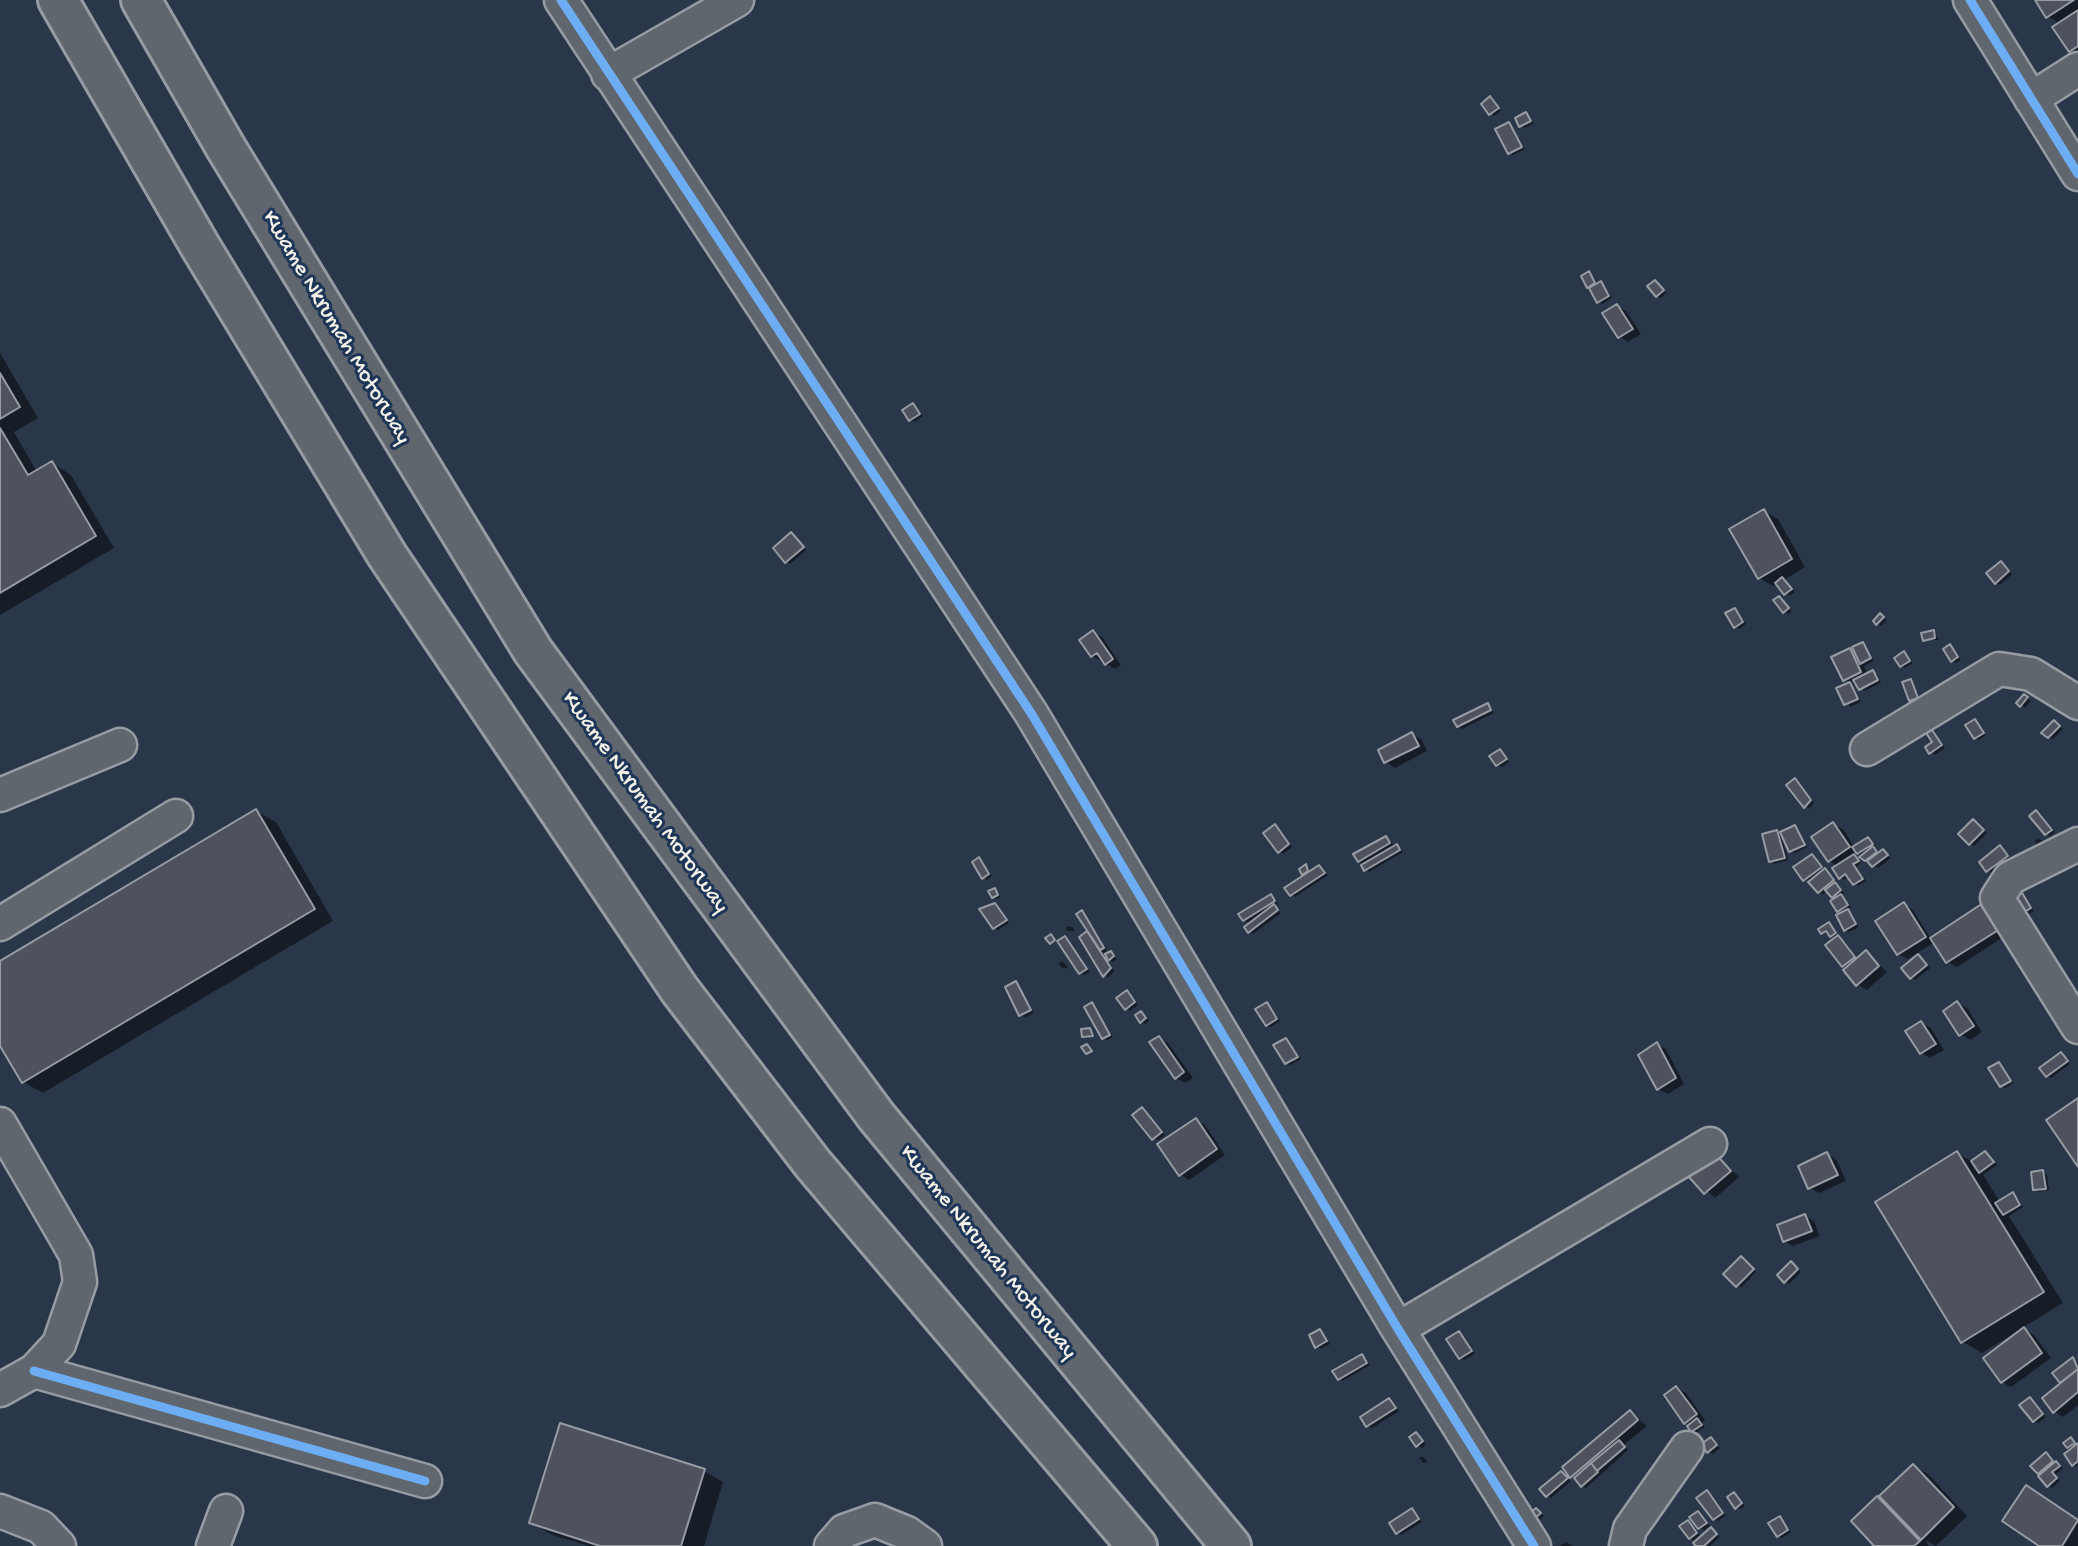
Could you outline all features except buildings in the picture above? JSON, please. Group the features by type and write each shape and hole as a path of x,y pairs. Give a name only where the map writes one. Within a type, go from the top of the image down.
{"highway":[{"path":"58,0 242,316 387,555 679,989 813,1164 1137,1546"},
{"name":"Kwame Nkrumah Motorway","path":"141,0 233,160 533,651 876,1116 1231,1546"}],"street":[{"path":"561,0 1031,713 1398,1329 1534,1546"},
{"path":"608,74 737,0"},
{"path":"1970,0 2078,174"},
{"path":"2031,99 2078,69"},
{"path":"1867,749 1998,669 2031,674 2078,703"},
{"path":"0,795 120,745"},
{"path":"0,924 176,816"},
{"path":"2078,844 2010,878 1997,898 2078,1027"},
{"path":"0,1390 34,1371 59,1344 80,1282 76,1255 3,1135"},
{"path":"1398,1329 1710,1144"},
{"path":"34,1371 425,1481"},
{"path":"1626,1546 1630,1529 1687,1448"},
{"path":"0,1511 41,1527 59,1546"},
{"path":"213,1546 226,1511"},
{"path":"831,1546 844,1531 875,1520 907,1533 925,1546"}],"cycle path":[{"path":"561,0 1031,713 1398,1329 1534,1546"},
{"path":"1970,0 2078,174"},
{"path":"34,1371 425,1481"}]}
